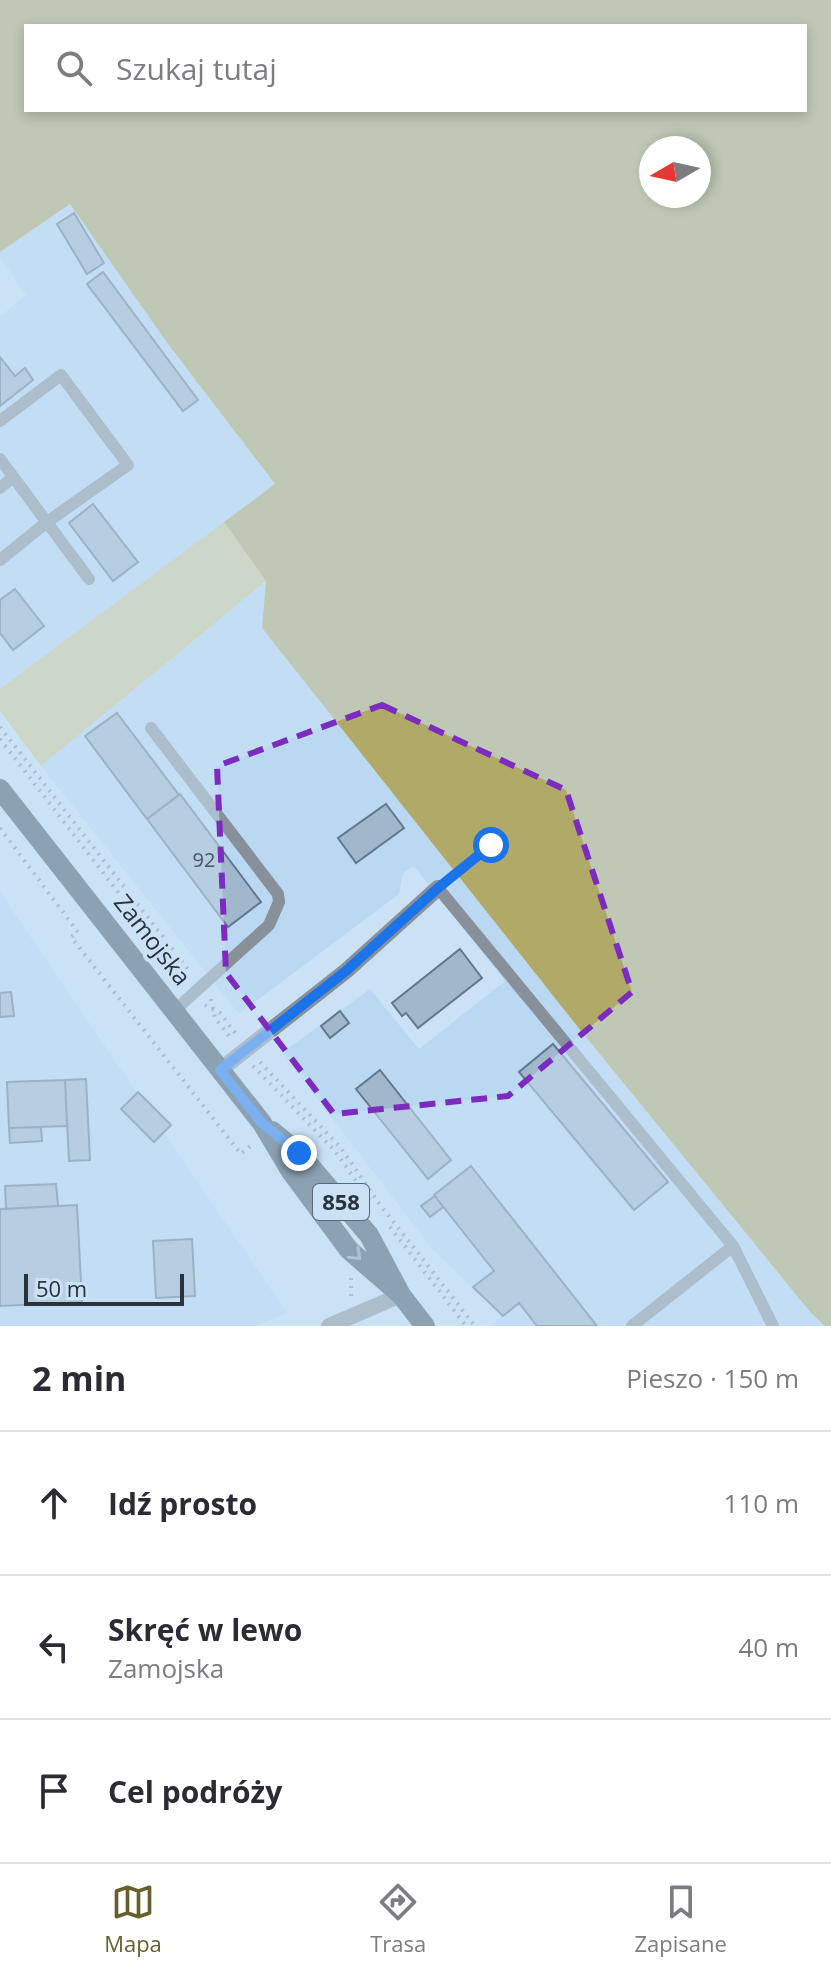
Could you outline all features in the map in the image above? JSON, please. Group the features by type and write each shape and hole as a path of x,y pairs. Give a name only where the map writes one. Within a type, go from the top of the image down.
{"main road":[{"name":"Zamojska","path":"0,789 262,1123 290,1170 349,1250 401,1295 425,1326"}],"street":[{"path":"220,1070 346,971 438,888"},
{"path":"329,1326 401,1295"}],"lane":[{"path":"0,421 61,375 128,465 47,522 0,560"},
{"path":"0,459 89,579"},
{"path":"0,488 13,477"},
{"path":"151,728 278,894 279,902 269,925 174,1011"},
{"path":"438,888 733,1246 773,1326"},
{"path":"632,1326 733,1246"}],"path":[{"path":"0,727 202,987 212,1001 215,1018 241,1052 335,1151 373,1206 466,1326"},
{"path":"0,828 78,932 71,937 241,1154 254,1143"},
{"path":"438,888 491,845"},
{"path":"347,1304 353,1284 349,1271"}],"highlighted area":[{"path":"382,705 566,790 632,992 508,1096 334,1114 226,973 217,766"}],"shaded area":[{"path":"0,0 831,0 831,1326 825,1326 811,1313 581,1031 262,628 266,581 224,522 275,484 168,344 70,204 0,252"},
{"path":"70,203 168,344 275,485 0,689 0,316 26,295 0,257 0,252"},
{"path":"224,522 266,581 41,766 0,711 0,689"},
{"path":"266,581 262,628 581,1031 811,1313 825,1326 489,1326 503,1316 433,1250 282,1053 370,989 419,1049 505,981 414,866 403,873 399,894 239,1014 41,766"},
{"path":"0,892 287,1313 255,1326 0,1326"}],"building":[{"path":"74,213 104,263 87,274 57,224"},
{"path":"103,272 198,400 183,411 87,284"},
{"path":"0,357 15,376 25,368 33,380 0,406"},
{"path":"93,504 138,562 113,581 69,523"},
{"path":"15,589 44,626 13,650 0,633 0,600"},
{"path":"117,713 179,795 147,819 85,736"},
{"path":"180,794 261,902 228,927 147,819"},
{"path":"386,804 404,828 356,863 338,838"},
{"path":"460,949 482,978 418,1028 406,1013 402,1016 392,1003"},
{"path":"11,992 14,1016 0,1017 0,993"},
{"path":"340,1011 349,1023 330,1038 321,1026"},
{"path":"553,1044 668,1182 634,1210 519,1072"},
{"path":"380,1070 451,1160 428,1179 356,1089"},
{"path":"86,1079 90,1160 69,1161 65,1080"},
{"path":"65,1080 67,1126 9,1128 7,1082"},
{"path":"138,1092 171,1125 154,1142 121,1109"},
{"path":"41,1127 42,1141 10,1143 9,1128"},
{"path":"471,1166 597,1326 537,1326 519,1303 503,1316 473,1287 494,1271 434,1195"},
{"path":"56,1184 58,1206 6,1209 5,1186"},
{"path":"435,1196 443,1207 430,1217 421,1206"},
{"path":"77,1205 82,1302 0,1306 0,1209"},
{"path":"192,1239 195,1296 156,1298 153,1241"}],"route":[{"path":"299,1153 262,1123 220,1070 346,971 491,845"}]}
